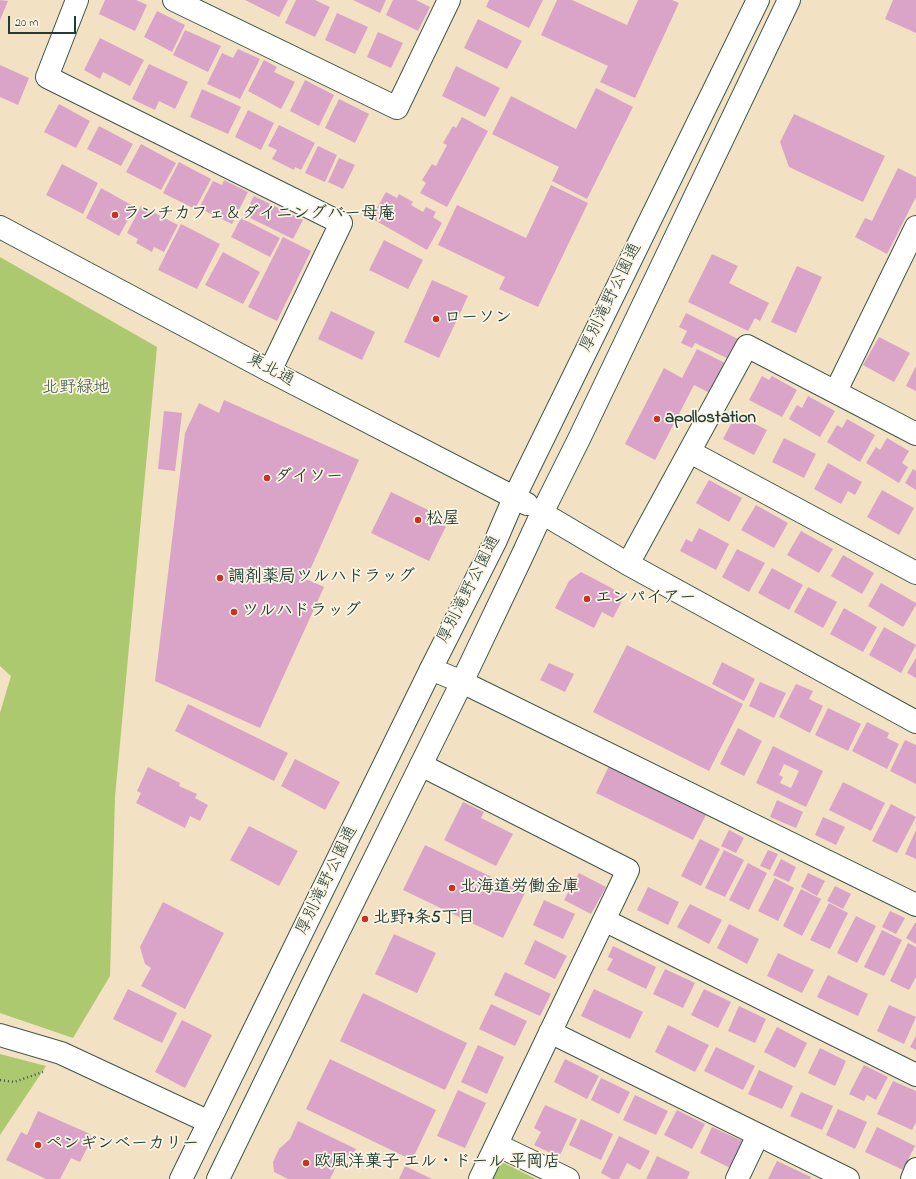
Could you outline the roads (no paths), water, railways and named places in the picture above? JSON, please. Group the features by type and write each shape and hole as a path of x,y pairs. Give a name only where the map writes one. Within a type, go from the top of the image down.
{"street":[{"path":"77,0 47,77 341,223 270,371"},
{"path":"174,0 397,108 449,0"},
{"name":"厚別滝野公園通","path":"182,1179 430,669 496,540 514,498 758,0"},
{"name":"厚別滝野公園通","path":"218,1179 317,974 462,682 542,512 579,439 789,0"},
{"name":"東北通","path":"0,227 270,371 542,512 628,564 916,722"},
{"path":"836,391 916,227"},
{"path":"628,564 747,346 916,434"},
{"path":"690,452 916,573"},
{"path":"430,669 462,682 916,905"},
{"path":"421,765 628,870 480,1179"},
{"path":"604,920 916,1075"},
{"path":"550,1032 848,1179"},
{"path":"0,1035 61,1053 209,1122"},
{"path":"738,1179 758,1135"},
{"path":"497,1145 568,1179"},
{"path":"912,1179 916,1169"}],"place":[{"name":"ランチカフェ＆ダイニングバー母庵","path":"115,215"},
{"name":"ローソン","path":"436,319"},
{"name":"apollostation","path":"657,419"},
{"name":"ダイソー","path":"267,478"},
{"name":"松屋","path":"418,520"},
{"name":"調剤薬局ツルハドラッグ","path":"220,578"},
{"name":"エンパイアー","path":"587,599"},
{"name":"ツルハドラッグ","path":"234,612"},
{"name":"北海道労働金庫","path":"452,888"},
{"name":"北野7条5丁目","path":"365,919"},
{"name":"ペンギンベーカリー","path":"38,1145"},
{"name":"欧風洋菓子 エル・ドール 平岡店","path":"306,1163"}],"park label":[{"name":"北野緑地","path":"76,389"}]}
